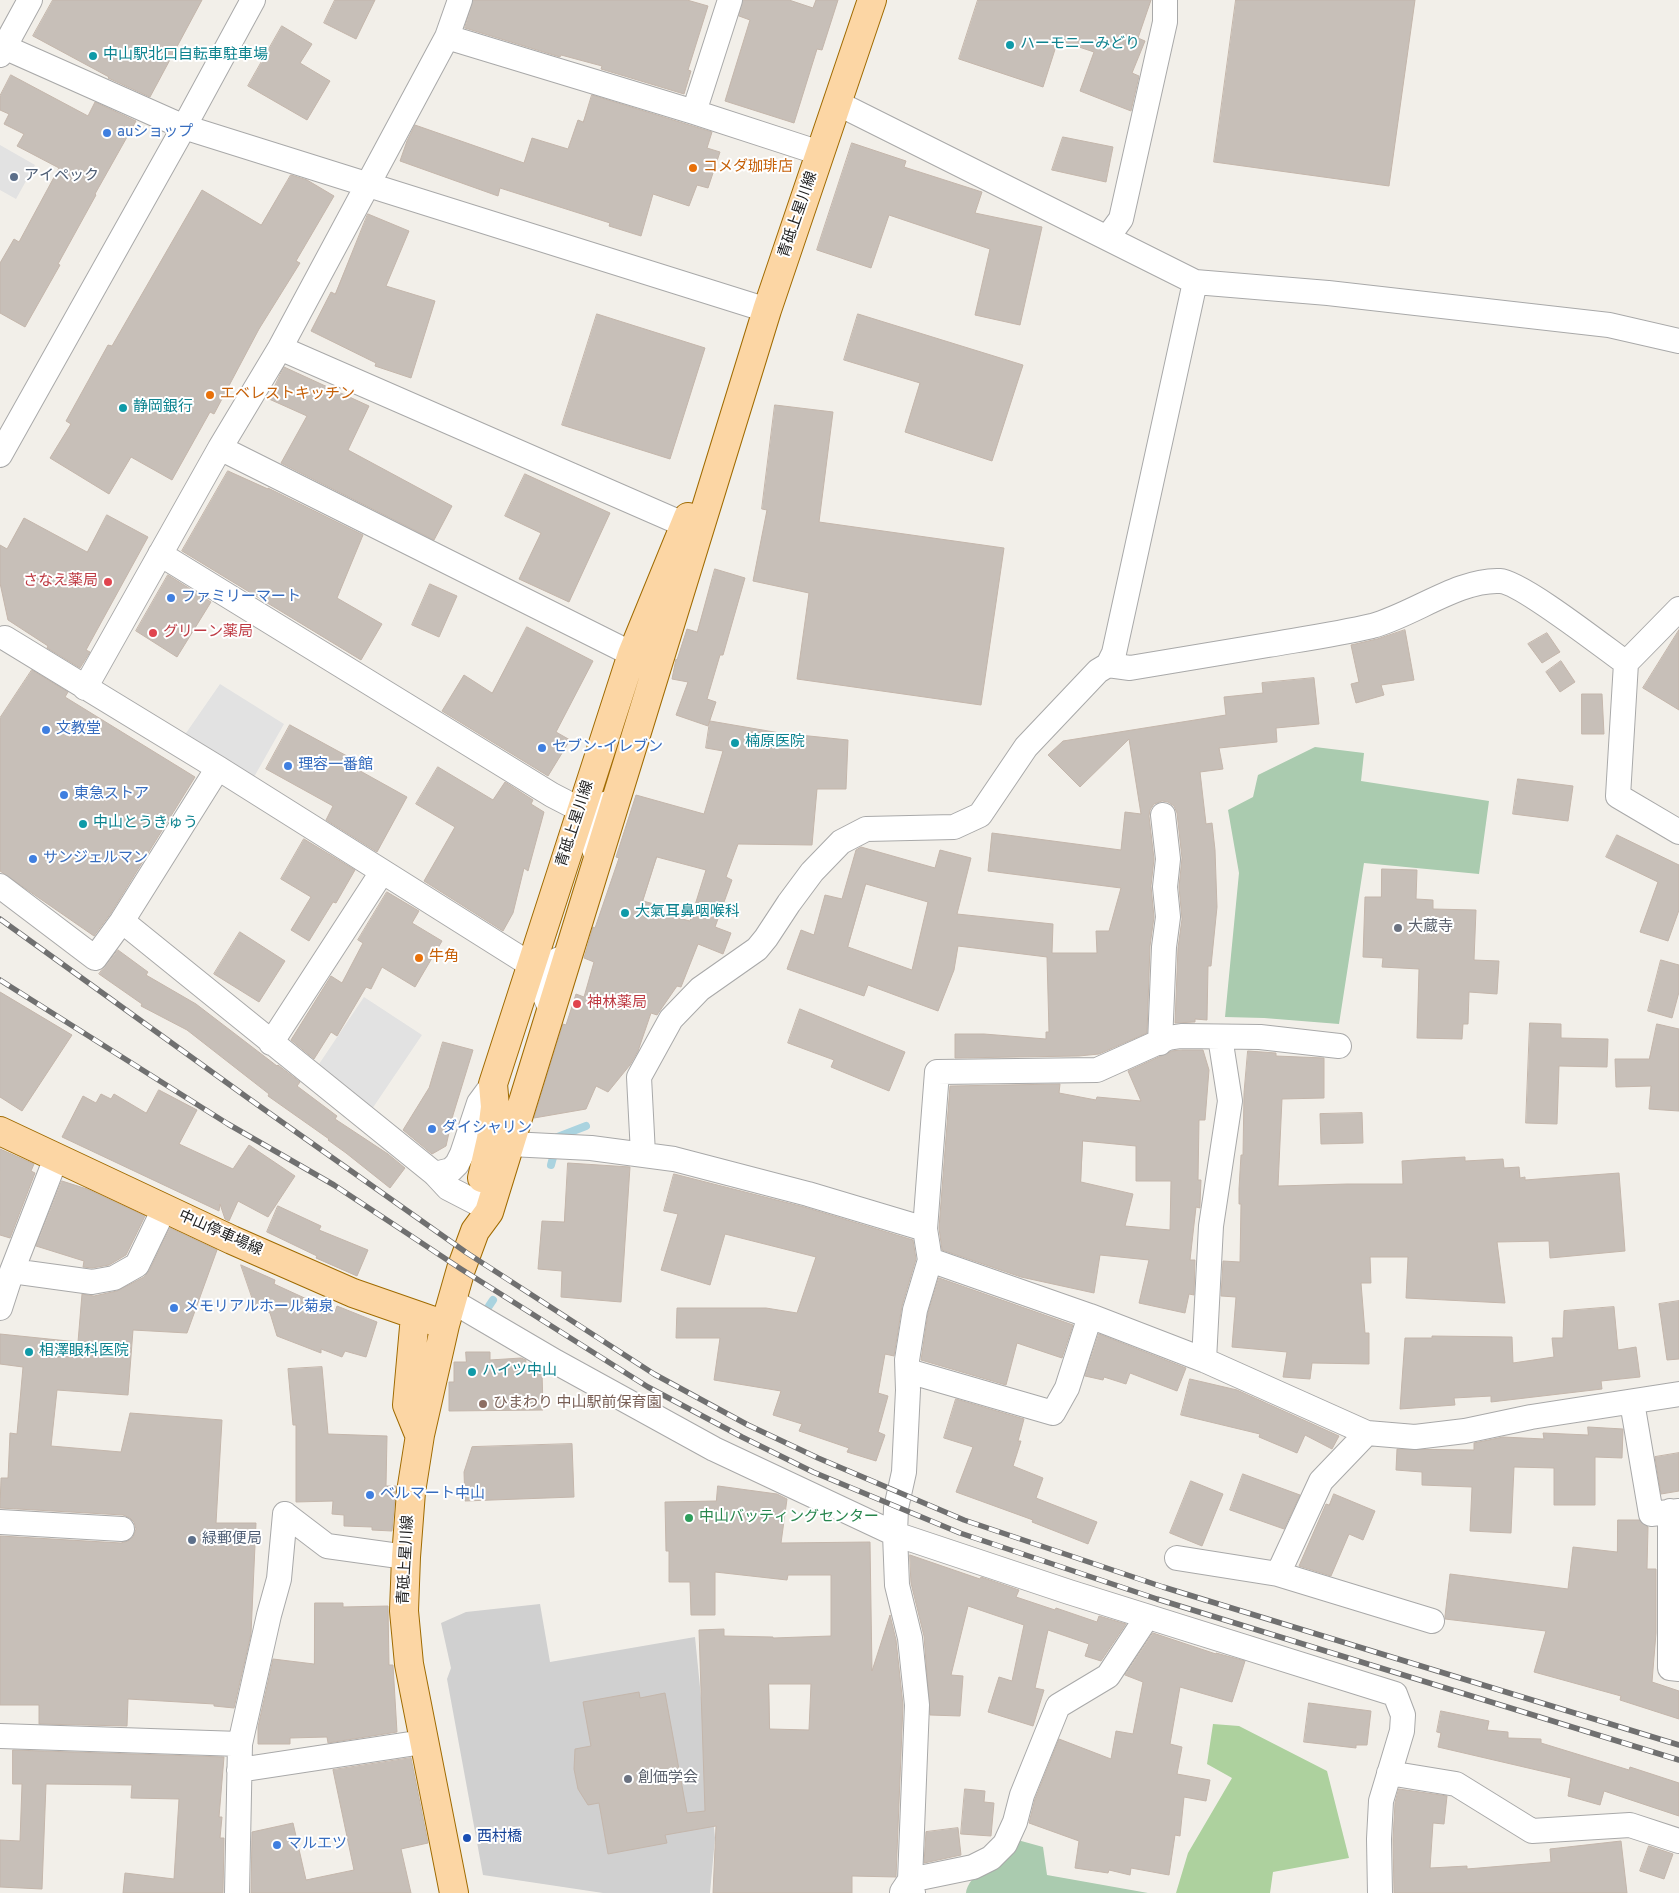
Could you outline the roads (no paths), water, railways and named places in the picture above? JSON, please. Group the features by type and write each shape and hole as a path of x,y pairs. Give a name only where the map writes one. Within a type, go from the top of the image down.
{"main road":[{"name":"青砥上星川線","path":"475,1231 489,1212 500,1141 493,1084 531,965 632,654 691,528 730,432 767,310 872,0"},
{"name":"青砥上星川線","path":"454,1893 408,1664 404,1611 411,1492 420,1435 448,1313 475,1231 477,1204 552,1012 669,631 691,528"},
{"name":"中山停車場線","path":"0,1131 164,1209 353,1292 415,1316 448,1313"},
{"path":"415,1316 407,1405 420,1435"}],"street":[{"path":"30,0 2,51 184,126 767,310"},
{"path":"0,455 253,0"},
{"path":"78,683 160,554 220,448 280,348 448,37 460,0"},
{"path":"694,112 729,0"},
{"path":"1107,238 1121,219 1165,22 1165,0"},
{"path":"448,37 694,112 820,153"},
{"path":"837,103 1195,282 1328,292 1609,325 1679,341"},
{"path":"643,1154 639,1076 671,1019 700,989 757,949 812,872 841,842 866,829 954,827 980,815 1026,746 1098,671 1108,665 1114,653 1195,282"},
{"path":"280,348 691,528"},
{"path":"220,448 632,654 651,688"},
{"path":"160,554 552,795 581,810 616,802"},
{"path":"1108,665 1130,668 1324,636 1371,626 1393,620 1455,591 1480,583 1501,581 1513,585 1556,612 1626,663"},
{"path":"1679,609 1626,663 1618,796 1679,832"},
{"path":"632,654 669,631"},
{"path":"5,638 218,768 531,965 552,1012"},
{"path":"0,886 95,958 122,922 218,768"},
{"path":"581,810 598,861"},
{"path":"1160,1043 1164,947 1168,917 1165,886 1168,859 1163,815"},
{"path":"272,1043 382,872"},
{"path":"122,922 435,1174 448,1188 477,1204"},
{"path":"531,965 550,963 569,955"},
{"path":"1147,1617 1108,1676 1058,1706 1022,1795 1015,1822 1005,1844 991,1858 973,1867 908,1889 917,1706 910,1638 897,1585 895,1534 896,1508 904,1472 907,1360 916,1310 930,1260 926,1229 938,1072 1098,1070 1168,1038 1181,1036 1220,1038 1260,1037 1339,1046"},
{"path":"1204,1360 1210,1226 1230,1101 1220,1038"},
{"path":"435,1174 451,1170 457,1164 479,1102 493,1084"},
{"path":"500,1141 643,1154 674,1159 808,1194 926,1229"},
{"path":"0,1308 12,1271 56,1158"},
{"path":"12,1271 92,1282 114,1278 137,1265 164,1209"},
{"path":"930,1260 1090,1316 1204,1360 1366,1432 1415,1437 1457,1432 1531,1417 1679,1394"},
{"path":"448,1313 556,1362 714,1449 895,1534 1068,1592 1395,1694 1403,1715 1402,1731 1381,1801 1379,1838 1380,1893"},
{"path":"908,1371 1053,1413 1067,1388 1090,1316"},
{"path":"1632,1402 1651,1514 1674,1511 1670,1668 1679,1669"},
{"path":"1278,1574 1321,1481 1366,1432"},
{"path":"237,1893 240,1744 279,1579 286,1514 327,1546 406,1557"},
{"path":"0,1522 122,1529"},
{"path":"1177,1558 1278,1574 1432,1621"},
{"path":"0,1736 240,1744"},
{"path":"239,1770 423,1742"},
{"path":"1389,1774 1456,1784 1532,1831 1630,1825 1679,1841"}],"waterway":[{"path":"555,1138 586,1126"},
{"path":"551,1165 555,1150"},
{"path":"489,1306 493,1300"}],"railway":[{"path":"0,919 467,1253 654,1374 748,1425 818,1458 964,1520 1163,1587 1679,1745"},
{"path":"0,980 228,1124 334,1185 461,1269 648,1387 813,1472 960,1533 1157,1599 1679,1760"}],"place":[{"name":"ハーモニーみどり","path":"1010,45"},
{"name":"中山駅北口自転車駐車場","path":"93,56"},
{"name":"auショップ","path":"107,133"},
{"name":"コメダ珈琲店","path":"693,168"},
{"name":"アイペック","path":"14,177"},
{"name":"エベレストキッチン","path":"210,395"},
{"name":"静岡銀行","path":"123,408"},
{"name":"さなえ薬局","path":"108,582"},
{"name":"ファミリーマート","path":"171,598"},
{"name":"グリーン薬局","path":"153,633"},
{"name":"文教堂","path":"46,730"},
{"name":"楠原医院","path":"735,743"},
{"name":"セブン-イレブン","path":"542,748"},
{"name":"理容一番館","path":"288,766"},
{"name":"東急ストア","path":"64,795"},
{"name":"中山とうきゅう","path":"83,824"},
{"name":"サンジェルマン","path":"33,859"},
{"name":"大氣耳鼻咽喉科","path":"625,913"},
{"name":"大蔵寺","path":"1398,928"},
{"name":"牛角","path":"419,958"},
{"name":"神林薬局","path":"577,1004"},
{"name":"ダイシャリン","path":"432,1129"},
{"name":"メモリアルホール菊泉","path":"174,1308"},
{"name":"相澤眼科医院","path":"29,1352"},
{"name":"ハイツ中山","path":"472,1372"},
{"name":"ひまわり 中山駅前保育園","path":"483,1404"},
{"name":"ベルマート中山","path":"370,1495"},
{"name":"中山バッティングセンター","path":"689,1518"},
{"name":"緑郵便局","path":"192,1540"},
{"name":"創価学会","path":"628,1779"},
{"name":"西村橋","path":"467,1838"},
{"name":"マルエツ","path":"277,1845"}]}
